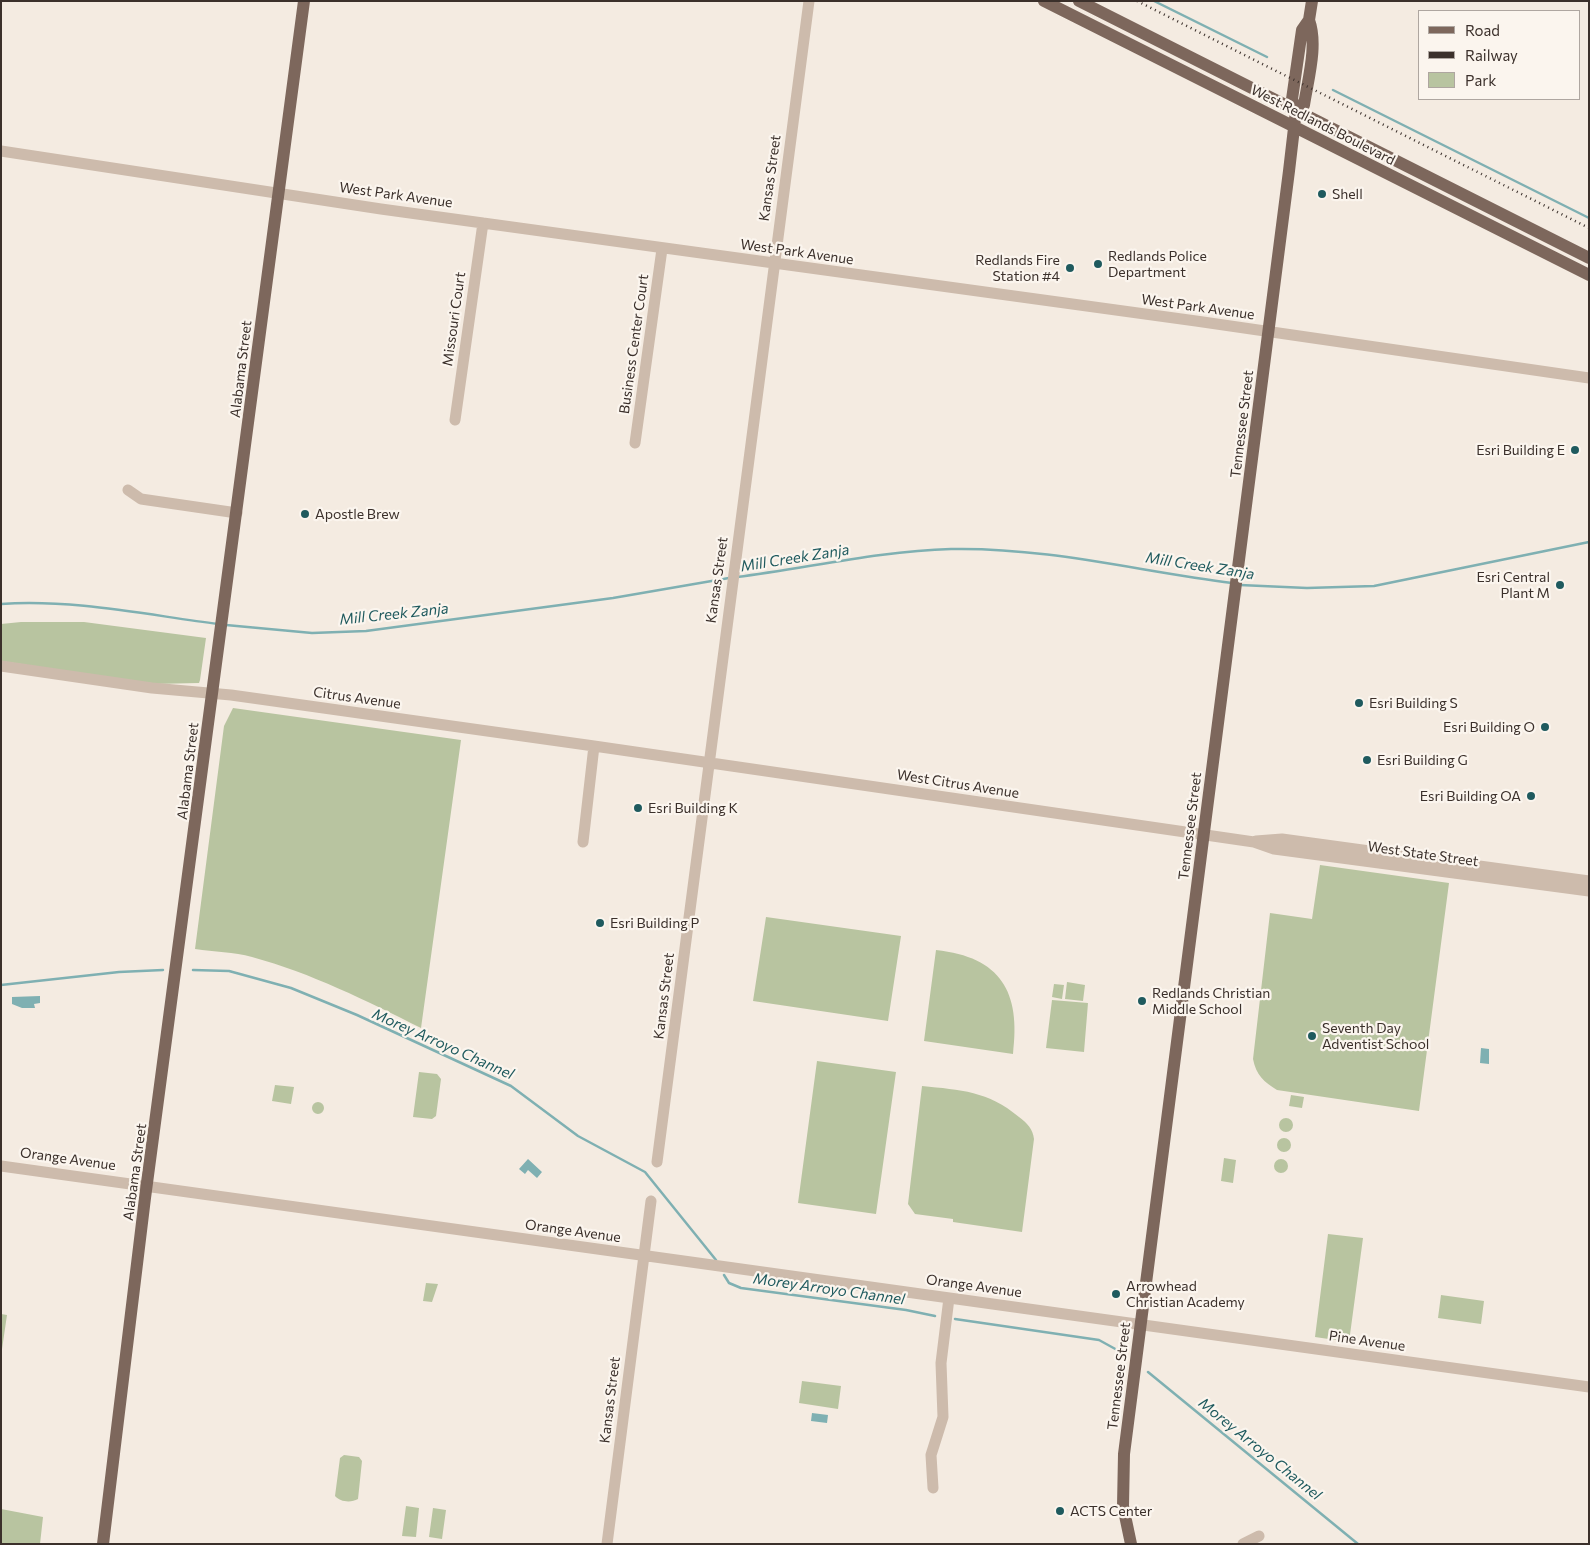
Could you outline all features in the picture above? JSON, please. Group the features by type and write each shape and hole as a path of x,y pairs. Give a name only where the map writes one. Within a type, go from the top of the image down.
{"main road":[{"name":"Alabama Street","path":"103,1544 148,1185 238,513 277,194 304,1"},
{"name":"West Redlands Boulevard","path":"1044,1 1589,275"},
{"name":"West Redlands Boulevard","path":"1079,1 1589,258"},
{"name":"Tennessee Street","path":"1131,1544 1123,1506 1124,1454 1296,111 1304,105 1314,32 1309,20 1312,1"}],"street":[{"name":"Kansas Street","path":"657,1162 809,1"},
{"name":"West Park Avenue","path":"1,152 662,249 1589,378"},
{"name":"Missouri Court","path":"455,420 483,223"},
{"name":"Business Center Court","path":"635,443 662,249"},
{"path":"128,490 141,499 238,513"},
{"name":"Citrus Avenue","path":"1,666 152,688 213,693 709,762"},
{"path":"582,842 594,746"},
{"name":"West Citrus Avenue","path":"709,762 1204,835"},
{"name":"West State Street","path":"1204,835 1254,842 1274,849 1589,891"},
{"name":"West State Street","path":"1254,842 1282,839 1589,881"},
{"name":"Orange Avenue","path":"1,1166 1141,1324"},
{"name":"Kansas Street","path":"607,1544 650,1201"},
{"path":"933,1488 931,1455 943,1417 941,1363 948,1298"},
{"name":"Pine Avenue","path":"1141,1324 1589,1387"},
{"path":"1243,1544 1259,1536"}],"green space":[{"path":"21,622 84,622 206,638 199,683 153,684 1,661 1,624"},
{"path":"233,708 461,740 421,1028 359,998 296,971 245,955 195,949 224,726"},
{"path":"1320,865 1449,883 1419,1111 1277,1090 1258,1074 1253,1059 1270,913 1312,919"},
{"path":"766,917 901,936 888,1021 753,1001"},
{"path":"936,950 977,960 1002,981 1009,996 1013,1013 1015,1032 1013,1054 924,1041"},
{"path":"1067,982 1085,985 1083,1001 1065,999"},
{"path":"1054,984 1064,985 1062,999 1052,997"},
{"path":"1052,1000 1088,1003 1084,1052 1046,1048"},
{"path":"817,1061 896,1072 876,1214 798,1203"},
{"path":"419,1072 437,1074 441,1079 436,1116 432,1119 413,1117"},
{"path":"275,1085 294,1087 291,1104 272,1101"},
{"path":"922,1086 962,1091 985,1097 1008,1108 1029,1126 1034,1139 1022,1232 953,1222 953,1219 915,1214 908,1204"},
{"path":"1291,1095 1304,1097 1302,1108 1289,1106"},
{"path":"318,1102 324,1108 318,1114 312,1108"},
{"path":"1286,1118 1291,1120 1293,1125 1291,1130 1286,1132 1281,1130 1279,1125 1281,1120"},
{"path":"1284,1138 1289,1140 1291,1145 1289,1150 1284,1152 1279,1150 1277,1145 1279,1140"},
{"path":"1224,1158 1236,1160 1233,1183 1221,1181"},
{"path":"1281,1159 1286,1161 1288,1166 1286,1171 1281,1173 1276,1171 1274,1166 1276,1161"},
{"path":"1328,1234 1363,1238 1349,1342 1315,1337"},
{"path":"426,1283 438,1284 432,1302 423,1301"},
{"path":"1441,1295 1484,1301 1481,1324 1438,1318"},
{"path":"1,1314 7,1315 1,1356"},
{"path":"802,1381 841,1386 838,1409 799,1403"},
{"path":"344,1455 359,1457 362,1461 358,1499 352,1501 343,1501 335,1496 340,1458"},
{"path":"406,1506 419,1508 416,1537 402,1536"},
{"path":"433,1508 446,1510 442,1539 429,1537"},
{"path":"1,1509 43,1517 40,1544 1,1544"}],"water":[{"path":"40,996 40,1003 34,1004 35,1008 22,1008 12,1004 12,997"},
{"path":"1481,1048 1489,1049 1489,1064 1480,1063"},
{"path":"528,1159 542,1172 537,1178 528,1170 525,1174 519,1169"},
{"path":"812,1413 828,1415 827,1423 811,1421"}],"waterway":[{"path":"1154,1 1267,57"},
{"path":"1333,90 1589,218"},
{"name":"Mill Creek Zanja","path":"1240,585 1307,588 1374,586 1589,542"},
{"name":"Mill Creek Zanja","path":"737,577 897,553 924,550 986,549 1057,556 1232,583"},
{"name":"Mill Creek Zanja","path":"226,625 312,633 366,631 613,598 729,578"},
{"name":"Mill Creek Zanja","path":"1,604 28,603 83,606 218,624"},
{"name":"Morey Arroyo Channel","path":"1,985 119,972 163,970"},
{"name":"Morey Arroyo Channel","path":"193,970 229,971 291,988 357,1015 511,1086 578,1136 645,1172 716,1260"},
{"name":"Morey Arroyo Channel","path":"724,1275 729,1283 741,1288 906,1310 935,1316"},
{"name":"Morey Arroyo Channel","path":"955,1319 1099,1340 1119,1351"},
{"name":"Morey Arroyo Channel","path":"1148,1372 1358,1544"}],"railway":[{"path":"1137,1 1589,228"}],"place":[{"name":"Shell","path":"1322,194"},
{"name":"Redlands Police Department","path":"1098,264"},
{"name":"Redlands Fire Station #4","path":"1070,268"},
{"name":"Esri Building E","path":"1575,450"},
{"name":"Apostle Brew","path":"305,514"},
{"name":"Esri Central Plant M","path":"1560,585"},
{"name":"Esri Building S","path":"1359,703"},
{"name":"Esri Building O","path":"1545,727"},
{"name":"Esri Building G","path":"1367,760"},
{"name":"Esri Building OA","path":"1531,796"},
{"name":"Esri Building K","path":"638,808"},
{"name":"Esri Building P","path":"600,923"},
{"name":"Redlands Christian Middle School","path":"1142,1001"},
{"name":"Seventh Day Adventist School","path":"1312,1036"},
{"name":"Arrowhead Christian Academy","path":"1116,1294"},
{"name":"ACTS Center","path":"1060,1511"}]}
